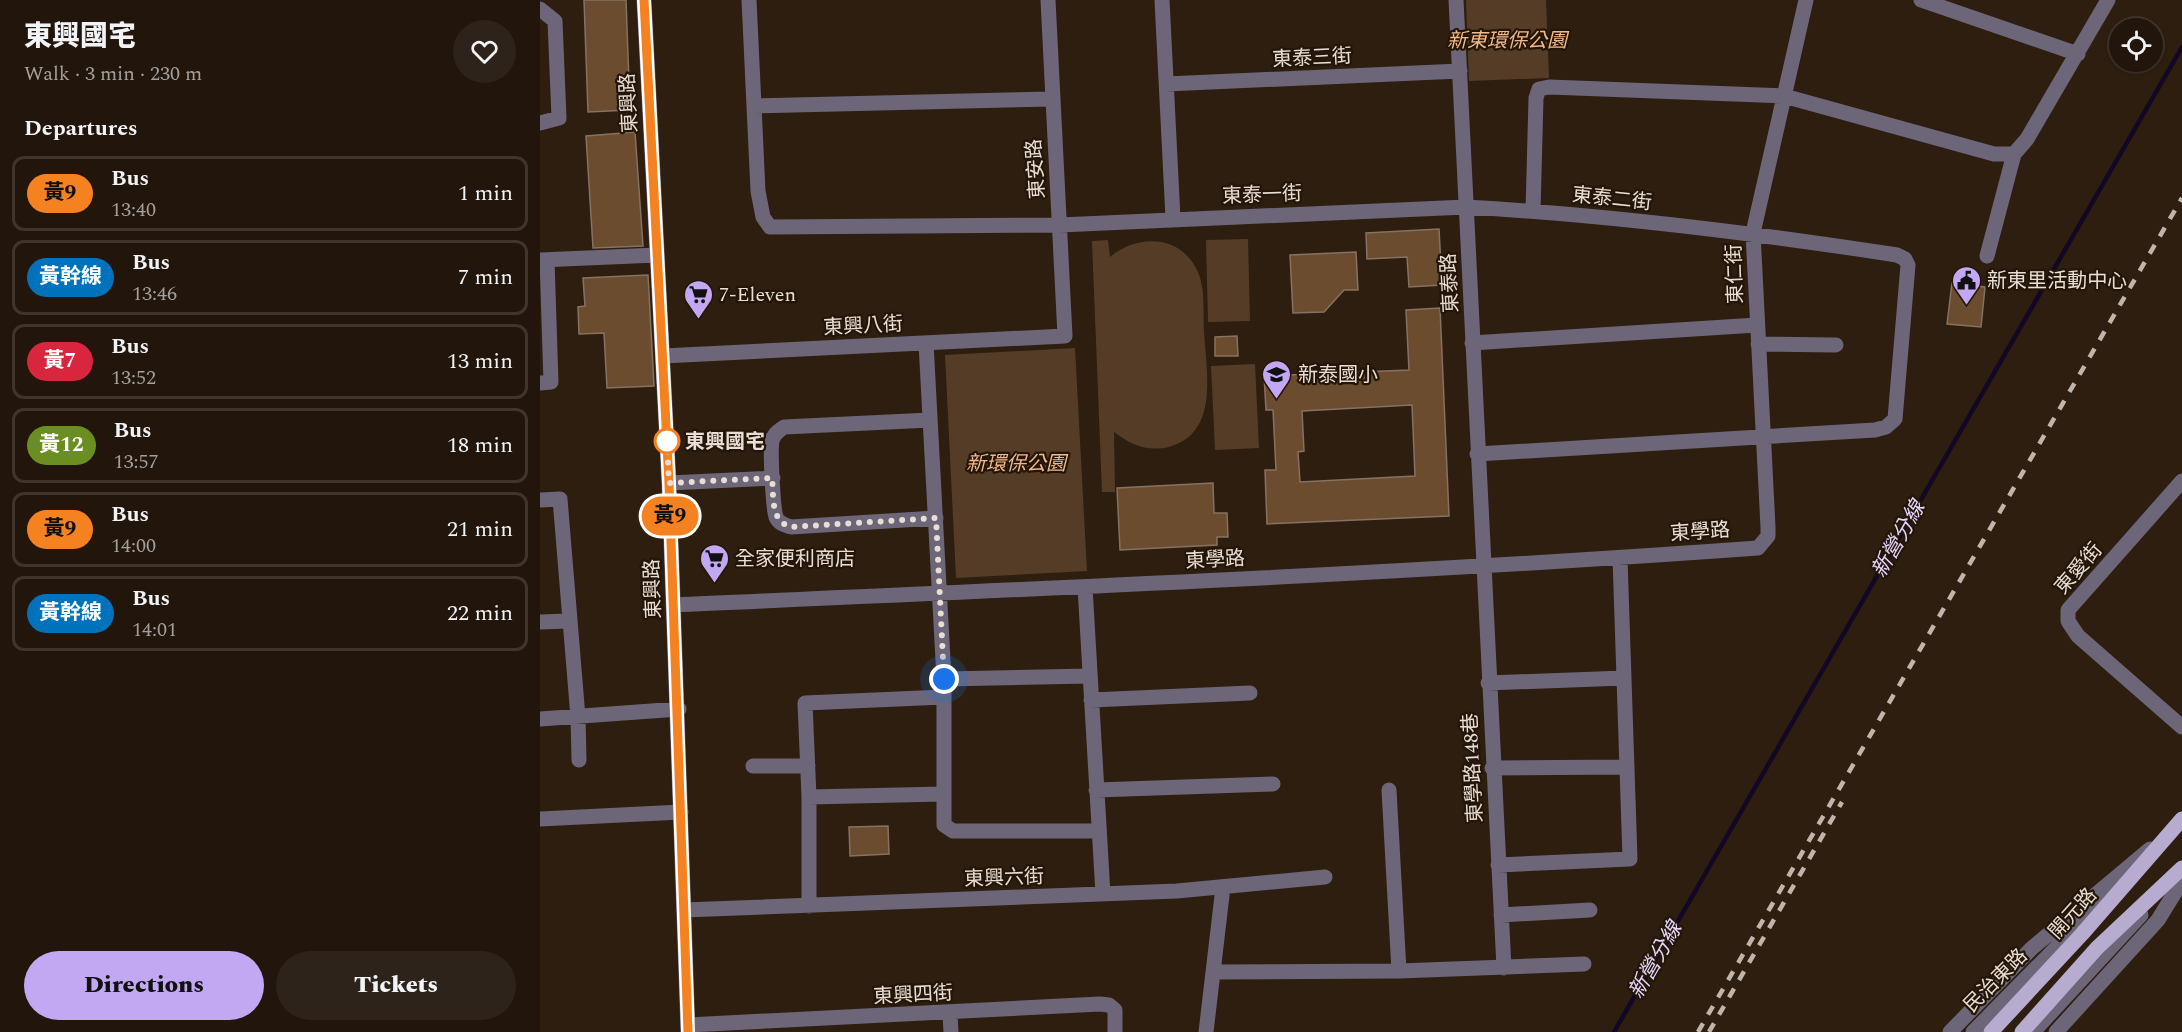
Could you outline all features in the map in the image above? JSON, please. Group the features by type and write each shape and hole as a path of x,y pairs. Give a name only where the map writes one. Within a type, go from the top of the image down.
{"main road":[{"name":"開元路","path":"1991,1032 2082,934 2177,824"},
{"path":"2022,1032 2097,948 2182,869"}],"street":[{"name":"東興路","path":"644,0 679,709 688,1029"},
{"path":"749,0 755,106 1051,99"},
{"name":"東安路","path":"1048,0 1051,99 1065,336"},
{"path":"1162,0 1173,218"},
{"name":"東泰路","path":"1456,0 1485,565"},
{"name":"東仁街","path":"1758,548 1768,536 1768,527 1754,233 1806,0"},
{"path":"1921,0 2078,54"},
{"path":"1987,256 2014,154 2027,139 2108,0"},
{"path":"540,9 555,21 558,118 540,123"},
{"name":"東泰三街","path":"1166,84 1460,71"},
{"path":"1533,211 1536,98 1539,89 1549,87 1784,96 1994,154 2014,154"},
{"name":"東泰一街","path":"755,106 758,191 763,216 770,227 1060,225 1173,218 1466,207"},
{"name":"東泰二街","path":"1466,207 1533,211 1754,233 1897,255 1905,259 1910,272 1895,419 1886,427 1875,430 1763,437"},
{"path":"540,383 551,382 543,260 657,255"},
{"path":"1472,343 1757,326"},
{"name":"東興八街","path":"663,356 1065,336"},
{"path":"926,343 944,679 944,825 953,831 1098,831"},
{"path":"1758,344 1836,345"},
{"path":"930,420 797,425 776,432 772,441 772,478 776,517 782,524 791,527 936,518"},
{"path":"1478,454 1763,437"},
{"path":"669,483 772,478"},
{"name":"東愛街","path":"2182,482 2068,610 2068,621 2078,636 2182,727"},
{"path":"540,500 560,499 568,621 578,717 579,760"},
{"name":"東學路","path":"673,605 1085,587 1620,558 1758,548"},
{"path":"1498,865 1629,860 1620,558"},
{"name":"東學路148巷","path":"1485,565 1492,768 1504,968"},
{"path":"1085,587 1103,894"},
{"path":"540,622 568,621"},
{"path":"944,679 1089,676"},
{"path":"1488,683 1624,678"},
{"path":"1091,700 1250,693"},
{"path":"809,906 809,797 805,703 944,697"},
{"path":"540,719 679,709"},
{"path":"753,766 808,766"},
{"path":"1492,768 1626,767"},
{"path":"1096,790 1273,784"},
{"path":"1389,790 1399,971"},
{"path":"809,797 944,794"},
{"path":"540,819 681,812"},
{"path":"1950,1032 2032,948 2177,824"},
{"name":"民治東路","path":"1973,1032 2177,824"},
{"path":"2033,1032 2182,869"},
{"name":"東興六街","path":"684,910 1103,894 1223,887 1324,877"},
{"path":"2056,1032 2158,920 2182,881"},
{"path":"1206,1032 1223,887"},
{"path":"1501,915 1590,910"},
{"path":"1213,972 1399,971 1584,964"},
{"name":"東興四街","path":"688,1029 1100,1004 1108,1005 1115,1010 1115,1032"},
{"path":"950,1014 951,1032"}],"green space":[{"name":"新東環保公園","path":"1466,0 1546,0 1549,78 1469,81"},
{"path":"1248,239 1250,321 1208,322 1206,240"},
{"path":"1108,240 1110,257 1132,245 1156,242 1179,249 1196,268 1203,291 1207,382 1203,415 1196,429 1185,440 1169,447 1154,449 1133,444 1114,432 1115,492 1102,492 1092,241"},
{"name":"新環保公園","path":"1075,348 1087,571 956,578 945,355"},
{"path":"1255,364 1259,448 1215,450 1211,366"}],"building":[{"path":"584,0 626,0 630,110 588,112"},
{"path":"635,132 643,246 593,248 586,136"},
{"path":"1439,229 1442,285 1409,287 1407,257 1367,259 1366,233"},
{"path":"1356,252 1358,290 1344,290 1324,312 1293,313 1290,255"},
{"path":"648,275 654,386 607,388 604,333 579,334 578,307 585,306 583,278"},
{"name":"新東里活動中心","path":"1952,283 1985,287 1981,327 1947,324"},
{"path":"1440,308 1449,516 1267,524 1265,470 1276,470 1273,410 1266,410 1264,376 1409,370 1406,310","holes":["1412,405 1415,476 1300,482 1298,452 1304,451 1302,411"]},
{"path":"1237,336 1238,356 1215,356 1215,337"},
{"path":"1213,483 1214,513 1227,513 1228,537 1217,537 1217,545 1120,550 1117,488"},
{"path":"888,826 889,854 850,856 849,827"}],"waterway":[{"name":"新營分線","path":"1614,1032 2182,47"}],"railway":[{"path":"1698,1032 2182,198"},
{"path":"1709,1032 1842,802"}],"bus line":[{"name":"黃9","path":"644,0 679,709 688,1032"}],"place":[{"name":"新東里活動中心","path":"1966,306"},
{"name":"7-Eleven","path":"698,320"},
{"name":"新泰國小","path":"1277,400"},
{"name":"東興國宅","path":"667,441"},
{"name":"全家便利商店","path":"714,584"}],"route":[{"path":"667,441 669,483 772,478 776,517 782,524 791,527 936,518 944,679"}]}
